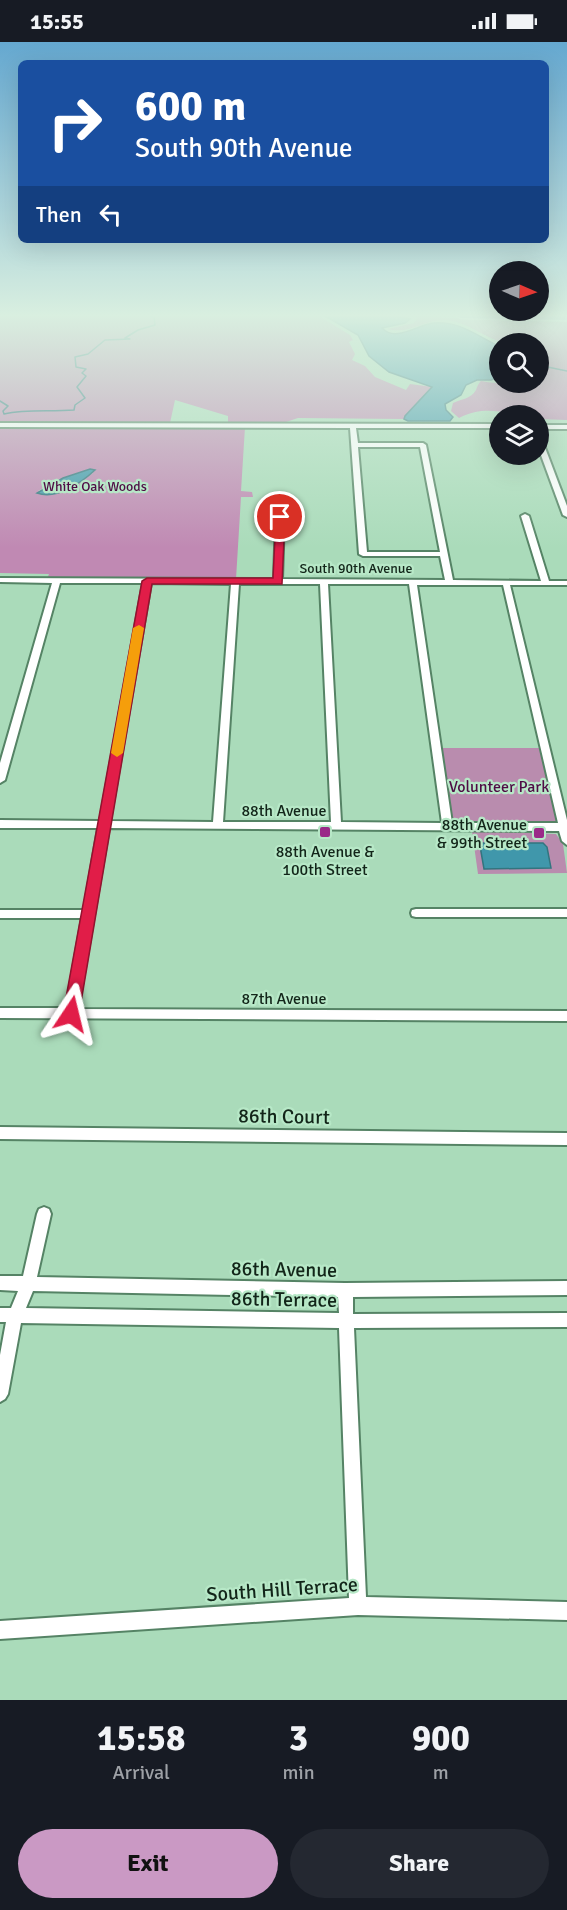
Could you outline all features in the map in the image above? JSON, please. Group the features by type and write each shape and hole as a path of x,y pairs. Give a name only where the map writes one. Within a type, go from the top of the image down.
{"street":[{"path":"0,425 489,426"},
{"path":"353,426 363,554 444,554"},
{"path":"549,427 567,427"},
{"path":"354,445 423,445 449,582"},
{"path":"548,465 567,515"},
{"path":"525,516 546,583"},
{"path":"278,582 280,517"},
{"name":"South 90th Avenue","path":"0,580 567,583"},
{"path":"0,780 57,580"},
{"path":"71,1014 147,581"},
{"path":"218,825 235,581"},
{"path":"324,582 336,826"},
{"path":"413,582 447,826"},
{"path":"506,583 567,841"},
{"name":"88th Avenue","path":"0,824 565,826"},
{"path":"416,913 567,914"},
{"path":"0,914 88,914"},
{"name":"87th Avenue","path":"0,1013 567,1016"},
{"name":"86th Court","path":"0,1133 567,1139"},
{"path":"0,1395 8,1316 28,1282 44,1214"},
{"name":"86th Avenue","path":"0,1282 345,1290 567,1288"},
{"path":"345,1290 358,1606"},
{"name":"86th Terrace","path":"8,1316 347,1321 567,1320"},
{"name":"South Hill Terrace","path":"0,1630 358,1606 567,1611"}],"green space":[{"path":"0,393 427,393 404,419 298,418 286,422 228,423 228,416 175,400 170,423 0,421"},
{"path":"473,393 567,393 567,420 549,419 549,405 489,405 489,411 480,411 459,418 451,411 453,403"},
{"name":"White Oak Woods","path":"245,427 241,491 252,492 253,497 241,497 236,579 47,579 49,574 0,573 0,428 237,429","holes":["90,469 93,473 68,487 38,491 63,478"]},
{"name":"Volunteer Park","path":"441,748 540,748 558,815 557,821 466,823 454,820 450,815"},
{"path":"472,831 556,834 563,844 567,873 478,874"}],"water":[{"path":"426,393 462,393 445,404 446,410 453,417 450,421 408,421 404,419"},
{"path":"90,469 95,470 68,489 53,494 37,493 63,478"},
{"path":"481,843 543,843 547,847 551,868 484,869"}],"waterway":[{"path":"0,401 8,406 3,411 4,414 74,410 75,405 85,398 82,393"}],"slow traffic":[{"path":"117,753 139,628"}],"place":[{"name":"88th Avenue & 100th Street","path":"325,832"},
{"name":"88th Avenue & 99th Street","path":"539,833"}],"route":[{"path":"71,1014 147,581 278,582 280,517"}]}
